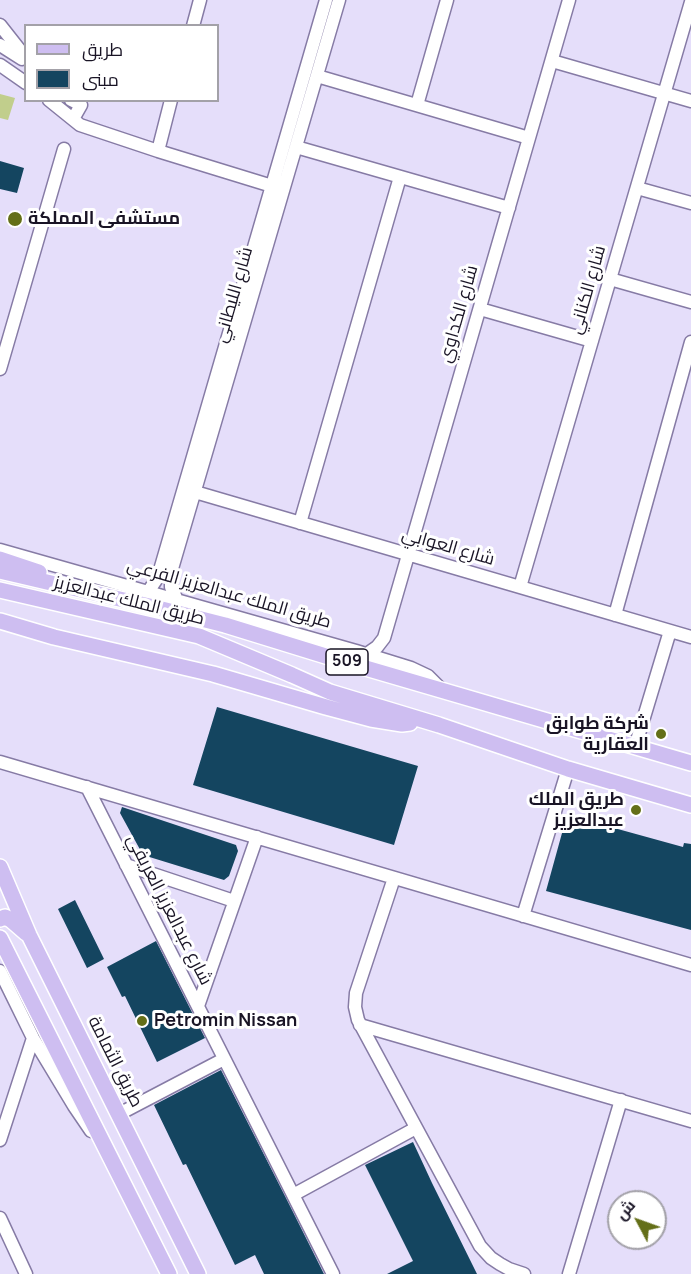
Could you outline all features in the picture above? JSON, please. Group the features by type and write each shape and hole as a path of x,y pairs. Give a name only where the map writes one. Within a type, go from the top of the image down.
{"main road":[{"path":"0,559 37,571 71,588"},
{"name":"طريق الملك عبدالعزيز","path":"0,571 214,622 691,763"},
{"name":"طريق الملك عبدالعزيز","path":"0,590 199,636 330,692 568,769 691,805"},
{"path":"0,621 54,637 213,674 371,719 402,724 424,721"},
{"name":"طريق الثمامة","path":"0,867 29,935 198,1274"},
{"path":"0,893 29,935"},
{"path":"0,919 5,917 11,920 29,935"},
{"path":"0,938 169,1274"}],"street":[{"path":"194,24 200,0"},
{"name":"شارع الليطاني","path":"148,592 158,577 326,0"},
{"name":"شارع الليطاني","path":"177,600 171,587 171,572 339,0"},
{"path":"417,105 447,0"},
{"name":"شارع الكداوي","path":"389,661 384,638 569,0"},
{"name":"شارع الكناني","path":"520,587 691,2"},
{"path":"0,26 24,57"},
{"path":"0,45 24,59"},
{"path":"552,61 691,101"},
{"path":"0,65 24,81"},
{"path":"317,76 529,138"},
{"path":"52,102 80,125 272,186"},
{"path":"158,151 170,102"},
{"path":"73,119 76,103"},
{"path":"296,147 509,208"},
{"path":"0,369 64,149"},
{"path":"300,523 400,177"},
{"path":"637,188 691,203"},
{"path":"610,279 691,302"},
{"path":"480,309 592,341"},
{"path":"615,615 691,342"},
{"name":"شارع العوابي","path":"195,492 691,638"},
{"name":"طريق الملك عبدالعزيز الفرعي","path":"0,550 367,654 420,672 441,689"},
{"path":"635,747 670,632"},
{"path":"367,654 384,638"},
{"path":"0,762 691,965"},
{"path":"523,916 568,769"},
{"name":"شارع عبدالعزيز العريفي","path":"87,787 333,1274"},
{"path":"198,1006 256,837"},
{"path":"126,865 234,901"},
{"path":"394,878 356,993 355,1007 360,1025 480,1246 500,1264 524,1274"},
{"path":"0,971 33,1038 74,1107 114,1165"},
{"path":"360,1025 691,1121"},
{"path":"0,1140 33,1038"},
{"path":"119,1114 224,1059"},
{"path":"569,1274 621,1101"},
{"path":"293,1195 416,1128"},
{"path":"0,1218 26,1274"}],"green space":[{"path":"0,94 15,98 8,120 0,118"}],"building":[{"name":"مستشفى المملكة","path":"0,161 24,168 17,193 0,189"},
{"path":"217,707 418,766 394,845 193,785"},
{"path":"122,807 236,845 238,851 229,876 224,880 143,855 120,813"},
{"path":"567,815 683,847 684,843 691,844 691,930 546,891"},
{"path":"75,900 104,959 87,968 58,909"},
{"path":"156,941 205,1038 157,1062 125,996 122,997 107,967"},
{"path":"221,1070 324,1274 264,1274 255,1255 235,1265 186,1164 183,1165 154,1105"},
{"path":"413,1142 477,1274 387,1274 413,1261 365,1165"}],"place":[{"name":"مستشفى المملكة","path":"15,219"},
{"name":"شركة طوابق العقارية","path":"661,734"},
{"name":"طريق الملك عبدالعزيز","path":"636,810"},
{"name":"Petromin Nissan","path":"142,1021"}]}
